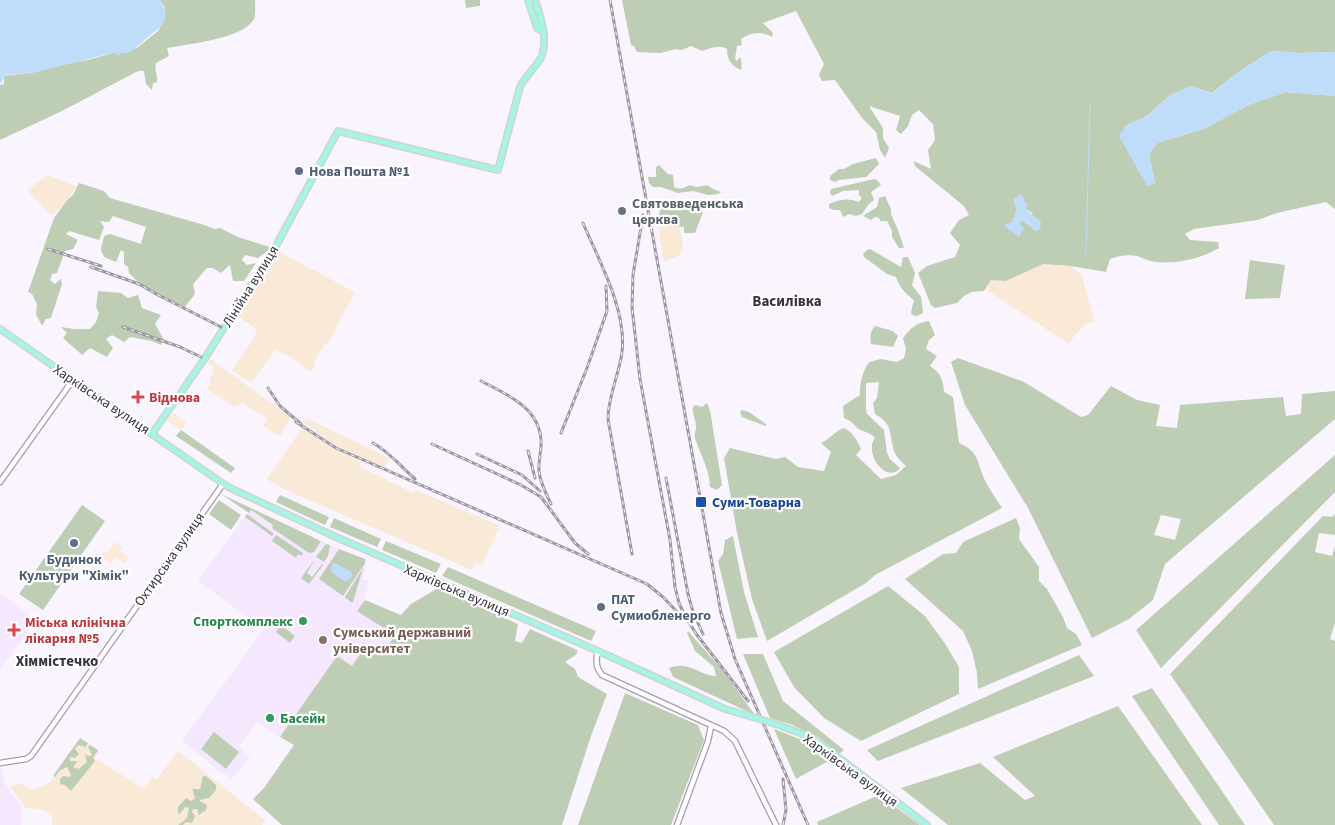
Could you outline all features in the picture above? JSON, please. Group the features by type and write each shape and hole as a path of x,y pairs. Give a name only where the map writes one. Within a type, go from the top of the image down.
{"main road":[{"path":"528,0 536,28 542,31"},
{"path":"535,0 542,31"},
{"name":"Лінійна вулиця","path":"152,434 205,358 277,244 338,131 498,170 520,87 542,56 544,42 542,31"},
{"name":"Харківська вулиця","path":"0,329 223,484 348,542 598,651 725,709 802,734 816,741 927,825"},
{"path":"0,482 73,380"},
{"name":"Охтирська вулиця","path":"0,763 26,759 31,756 223,484"},
{"path":"598,651 596,662 598,670 602,675 724,732 735,741 776,825"},
{"path":"676,825 708,741 710,726"}],"shaded area":[{"path":"48,175 77,186 64,205 51,215 27,190"},
{"path":"658,225 680,226 683,245 680,255 664,262"},
{"path":"279,252 355,292 327,345 324,345 314,362 315,364 311,372 288,355 286,356 276,349 251,383 232,370 257,334 254,327 239,317"},
{"path":"1043,264 1071,266 1082,276 1094,321 1086,324 1069,344 988,291 991,280 1006,281"},
{"path":"210,359 291,417 280,436 263,426 267,418 243,403 234,407 207,389 211,382 209,380 214,372 211,370 214,367 208,363"},
{"path":"173,413 186,422 181,430 167,421"},
{"path":"306,418 389,458 385,468 337,447 304,423"},
{"path":"302,428 327,445 361,462 360,467 414,493 416,490 500,526 482,565 476,563 472,570 281,488 267,479"},
{"name":"Сумський державний університет","path":"251,508 313,538 367,560 363,579 369,581 363,603 357,611 395,634 382,656 352,666 337,657 280,737 257,722 239,747 250,758 231,780 182,741 264,629 198,581"},
{"path":"114,542 123,548 120,551 128,557 124,563 115,557 111,563 101,556 104,551 108,553"},
{"name":"Міська клінічна лікарня №5","path":"0,593 36,620 0,670"},
{"path":"81,739 99,751 95,758 144,789 153,777 157,779 178,751 266,821 262,825 183,825 186,822 192,823 194,821 193,809 197,809 199,815 206,810 207,805 199,801 209,798 203,776 200,789 191,789 195,798 178,810 180,814 186,807 189,808 187,818 178,825 52,825 52,816 42,809 26,808 10,787 21,783 31,789 35,789 49,783"},
{"path":"0,769 2,769 4,782 22,808 21,825 0,825"}],"green space":[{"path":"160,0 255,0 255,15 248,26 227,36 167,48 169,56 156,63 157,82 153,83 152,90 146,84 144,71 138,71 60,112 0,140 0,85 4,84 4,76 36,72 116,52 119,55 137,48 159,30 165,8"},
{"path":"465,0 480,0 480,6 466,8"},
{"path":"622,0 1335,0 1335,52 1298,53 1271,51 1237,73 1212,93 1191,86 1169,96 1147,116 1125,126 1155,184 1149,154 1157,143 1203,129 1251,104 1286,92 1335,96 1335,209 1326,202 1277,213 1258,220 1194,229 1185,234 1190,240 1218,242 1219,248 1188,260 1155,262 1130,255 1116,257 1110,259 1106,272 1071,266 1043,264 1006,281 991,280 984,291 972,292 964,296 957,303 935,308 931,305 918,273 927,266 955,257 960,245 950,233 959,220 969,215 964,206 915,166 914,161 931,169 928,150 935,140 933,124 919,110 912,115 908,126 901,134 896,130 900,116 869,106 883,128 883,138 889,148 885,158 880,150 876,132 862,118 835,80 822,81 819,75 824,64 796,11 763,23 773,33 772,37 756,33 741,39 742,45 737,46 735,59 737,61 740,57 741,70 730,62 727,49 721,47 702,51 691,46 682,50 676,49 660,53 637,52 634,46 631,45","holes":["1014,202 1028,204 1024,205 1031,212 1040,230 1034,230 1022,220 1008,229 1017,209"]},
{"path":"876,158 879,164 866,177 835,182 830,180 830,176 839,169"},
{"path":"659,165 668,174 673,175 674,187 684,188 690,185 697,187 707,185 721,192 708,195 693,191 678,193 661,187 653,187 649,183 648,177 656,177 656,167"},
{"path":"874,179 881,185 871,192 874,200 862,214 856,216 849,214 843,217 840,210 829,208 829,204 836,201 848,200 859,202 862,198 859,195 859,190 843,191 832,196 830,193 831,189"},
{"path":"79,183 104,191 110,198 215,229 220,228 238,237 270,247 269,250 258,258 245,255 242,260 247,265 256,263 244,281 233,281 230,265 221,273 213,268 207,268 193,284 195,294 184,308 140,284 129,273 128,267 124,264 124,252 121,250 116,262 104,257 101,250 104,236 110,234 141,244 146,227 113,216 109,222 100,221 104,227 99,240 69,231 66,234 78,240 73,249 65,251 57,273 52,274 50,280 55,284 61,279 62,284 51,318 46,319 42,326 36,314 37,304 32,294 28,292 54,218 73,195"},
{"path":"885,196 904,248 899,248 892,237 892,231 887,221 880,221 879,218 875,217 871,220 863,216 877,207 879,198"},
{"path":"667,205 703,212 695,233 684,233 684,227 658,225 660,208"},
{"path":"870,249 901,267 903,257 908,257 915,273 912,285 921,297 923,313 917,316 912,315 914,300 903,290 896,277 887,274 864,257 863,254"},
{"path":"1250,260 1285,265 1280,298 1245,299"},
{"path":"98,291 121,293 128,298 138,295 142,308 161,315 155,324 164,340 161,345 152,341 130,337 124,342 112,335 106,339 113,348 107,357 90,348 82,355 63,338 67,333 61,327 90,329 96,322 99,313 96,307"},
{"path":"929,321 935,335 929,340 926,349 937,356 930,366 941,377 944,392 953,397 959,443 975,455 987,484 1002,508 875,575 866,583 767,641 752,599 737,533 724,458 730,448 776,459 785,457 798,467 824,471 831,452 821,443 844,428 852,434 861,449 856,455 881,479 896,475 906,466 895,453 886,422 875,414 873,403 877,398 879,382 866,383 866,410 867,414 884,430 887,453 890,459 900,468 895,472 889,473 878,465 872,451 872,444 875,438 844,418 843,406 860,395 862,378 869,362 881,359 897,362 904,358 906,349 903,338 914,326"},
{"path":"875,326 893,331 898,336 893,347 871,344 871,334"},
{"path":"958,358 1024,382 1081,417 1088,415 1111,386 1137,400 1160,405 1156,426 1177,428 1180,405 1283,397 1286,416 1301,414 1302,394 1335,391 1335,419 1165,564 1153,600 1129,619 1092,638 1028,508 965,405 951,362","holes":["1161,515 1181,519 1175,540 1154,535"]},
{"path":"707,403 710,410 722,485 717,490 710,487 707,468 695,437 696,427 693,407 695,405 702,407"},
{"path":"742,410 749,412 767,425 765,426 742,417 740,412"},
{"path":"181,430 235,468 231,473 176,436"},
{"path":"1335,455 1335,492 1161,668 1136,630"},
{"path":"221,494 321,541 314,552 309,553 272,528 273,525 251,510 249,513"},
{"path":"280,495 329,517 325,525 276,502"},
{"path":"219,500 241,515 231,530 209,514"},
{"path":"82,505 105,521 43,610 19,594"},
{"path":"247,514 274,534 272,536 245,517"},
{"path":"1335,514 1335,535 1319,533 1315,552 1332,556 1335,546 1335,623 1330,639 1335,641 1335,825 1274,825 1170,674 1323,516 1332,517"},
{"path":"334,518 381,539 377,547 330,527"},
{"path":"1016,518 1020,528 1019,539 1039,567 1039,581 1047,589 1067,628 1076,634 1082,645 978,689 977,673 972,651 963,631 905,579 943,554 956,553 963,542"},
{"path":"276,535 303,553 301,556 298,554 296,558 272,541"},
{"path":"733,536 744,592 758,637 737,639 718,561 723,554 725,540"},
{"path":"386,541 441,564 436,573 382,550"},
{"path":"326,544 330,545 328,556 324,562 316,557"},
{"path":"339,549 365,559 365,563 343,596 319,579"},
{"path":"315,559 307,573 312,577 323,565 309,584 301,578"},
{"path":"448,567 596,631 591,641 442,576"},
{"path":"363,568 354,599 352,603 345,597"},
{"path":"888,586 925,616 946,645 959,667 959,694 861,741 824,718 794,687 774,652"},
{"path":"438,588 518,624 515,641 522,643 530,629 577,650 577,654 565,662 575,669 578,677 607,694 562,825 282,825 253,799 264,788 294,745 280,737 337,656 352,666 366,646 382,656 395,635 357,611 365,600 401,615 411,604"},
{"path":"281,625 295,636 290,643 276,632"},
{"path":"688,631 723,671 755,715 673,677 669,668 676,666 688,667 716,676 714,667 695,651 687,633"},
{"path":"743,654 763,654 783,701 844,750 839,754 820,738 790,724 770,718"},
{"path":"1079,655 1094,676 878,761 867,750"},
{"path":"1152,688 1245,825 1219,825 1132,696"},
{"path":"625,693 698,725 704,740 671,825 578,825"},
{"path":"1118,706 1202,825 948,825 901,788 980,763 1025,800 1035,796 993,757"},
{"path":"774,729 812,745 832,759 796,779"},
{"path":"214,732 239,752 226,769 201,749"},
{"path":"80,738 88,743 85,747 78,745 75,749 79,754 75,758 70,757 70,761 78,761 73,767 78,769 87,762 85,754 88,756 92,755 88,747 90,745 98,750 93,758 95,761 71,791 65,785 60,784 60,779 63,776 69,777 71,775 67,767 59,771 55,777 53,776"},
{"path":"203,776 206,776 216,785 216,790 209,798 200,800 207,805 206,810 199,815 197,809 193,809 192,812 195,816 192,823 186,822 183,825 178,825 187,818 189,808 185,807 180,814 178,813 178,807 186,798 191,801 195,798 192,789 200,789"},
{"path":"879,795 920,825 818,825 817,822"}],"water":[{"path":"0,0 160,0 164,7 165,18 158,29 129,53 121,53 117,56 115,52 35,72 8,75 4,76 2,83 0,83"},
{"path":"1271,51 1298,53 1335,52 1335,96 1286,92 1251,104 1203,129 1157,143 1149,154 1155,184 1147,186 1119,136 1125,126 1147,116 1169,96 1191,86 1213,93 1237,73"},
{"path":"1021,194 1028,207 1025,206 1027,210 1041,222 1040,230 1034,231 1033,228 1021,220 1019,223 1024,228 1019,237 1004,224 1012,223 1017,209 1013,200"},
{"path":"335,563 352,572 352,577 344,581 331,572 332,564"}],"waterway":[{"path":"1086,254 1090,104"}],"railway":[{"path":"610,0 721,613 735,659 808,825"},
{"path":"643,215 633,275 632,307 640,379 670,540 675,587 679,603 686,618 748,701"},
{"path":"583,223 604,269 620,319 622,352 608,410 608,419 632,554"},
{"path":"48,249 101,266"},
{"path":"91,267 139,284 221,327"},
{"path":"561,433 607,311 606,286"},
{"path":"123,327 180,347 201,357"},
{"path":"481,381 520,403 534,419 539,429 541,440 540,475 551,504"},
{"path":"268,388 280,406 301,424"},
{"path":"296,422 336,448 647,584 681,616"},
{"path":"373,443 390,455 415,479"},
{"path":"432,444 521,485 541,497 575,543 588,554"},
{"path":"528,451 535,478"},
{"path":"477,454 522,475 540,491"},
{"path":"666,478 688,594 693,612 703,634"},
{"path":"783,779 786,810 783,825"}],"place":[{"name":"Нова Пошта №1","path":"299,171"},
{"name":"Святовведенська церква","path":"622,211"},
{"name":"Віднова","path":"138,397"},
{"name":"Суми-Товарна","path":"701,502"},
{"name":"Будинок Культури \"Хімік\"","path":"74,543"},
{"name":"ПАТ Сумиобленерго","path":"601,607"},
{"name":"Спорткомплекс","path":"303,621"},
{"name":"Міська клінічна лікарня №5","path":"14,630"},
{"name":"Сумський державний університет","path":"323,640"},
{"name":"Басейн","path":"270,718"}],"district":[{"name":"Василівка","path":"787,301"},
{"name":"Хіммістечко","path":"57,661"}]}
